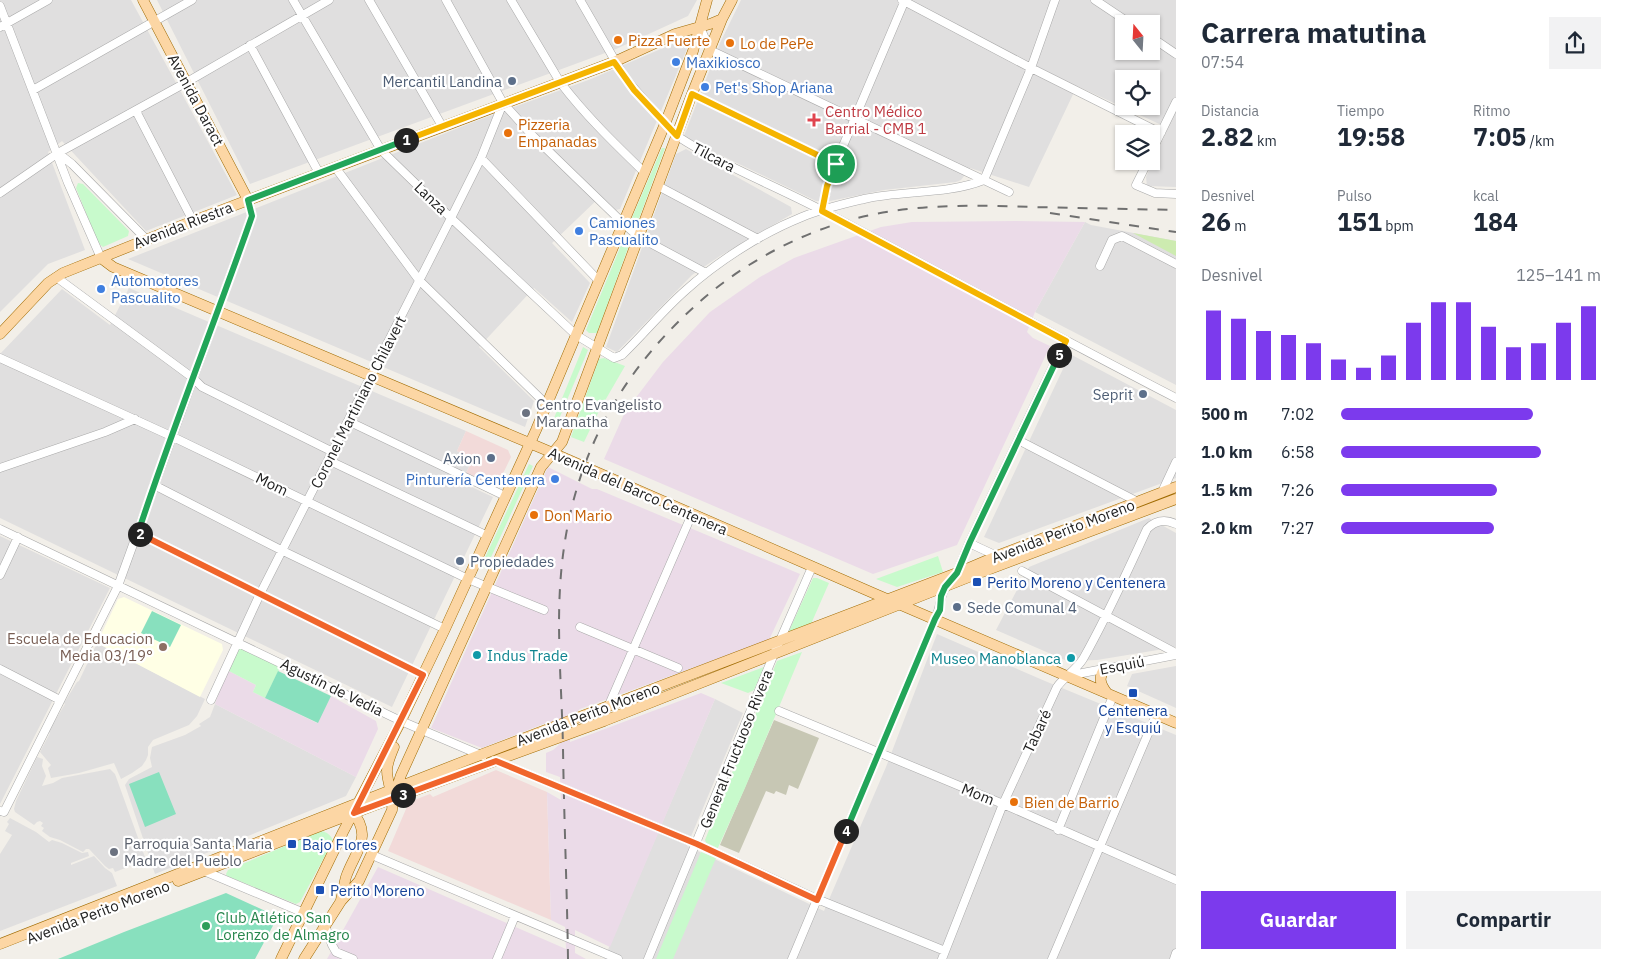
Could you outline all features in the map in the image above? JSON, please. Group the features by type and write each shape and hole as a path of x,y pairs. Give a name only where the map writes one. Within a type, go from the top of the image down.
{"main road":[{"name":"Avenida Daract","path":"143,0 248,200"},
{"path":"280,959 304,913 351,810 359,802 400,723 530,443 665,124 693,52 707,0"},
{"path":"304,959 341,900 359,881 392,810 393,793 421,729 541,467 562,442 692,94 722,19 732,0"},
{"name":"Avenida Riestra","path":"0,334 37,294 56,277 71,269 614,62 675,34 722,19"},
{"name":"Tilcara","path":"665,124 677,136"},
{"name":"Avenida del Barco Centenera","path":"101,258 113,266 218,312 530,443 888,600 1176,723"},
{"name":"Avenida Perito Moreno","path":"0,950 204,871 480,755 608,708 1176,487"},
{"name":"Avenida Perito Moreno","path":"359,802 496,761 1176,499"},
{"path":"1105,668 1100,679 1103,687 1110,695"},
{"path":"393,793 386,773 388,760 398,738 400,723"},
{"path":"341,900 346,876 362,845 363,837 360,825 351,810"},
{"name":"Avenida Perito Moreno","path":"0,944 351,810"}],"street":[{"path":"3,25 48,0"},
{"path":"33,90 192,0"},
{"name":"Lanza","path":"293,0 381,150 576,335 614,358 622,355 680,296 706,273"},
{"path":"0,192 58,153 136,111 329,0"},
{"path":"369,0 442,126"},
{"path":"446,0 503,103 531,134 639,237 706,273 758,239 798,219 867,198 958,188 984,180"},
{"path":"511,0 560,82 587,116 645,173"},
{"name":"Tilcara","path":"580,0 614,62 634,90 665,124"},
{"path":"822,211 827,186 904,0 1030,68 1161,133 1176,102"},
{"path":"984,180 1030,68 1055,0"},
{"path":"1095,0 1118,15"},
{"path":"0,6 3,25 33,90 68,183 101,258"},
{"path":"700,27 710,50 1010,192"},
{"path":"1160,43 1176,54"},
{"path":"250,45 319,173"},
{"path":"692,94 836,164"},
{"name":"Coronel Martiniano Chilavert","path":"211,700 260,594 481,158 503,103"},
{"path":"136,111 193,221"},
{"name":"Tilcara","path":"677,136 699,150 822,211 1176,398"},
{"path":"58,153 72,164 146,239"},
{"path":"481,158 599,281"},
{"path":"335,167 419,280 546,404"},
{"path":"1144,170 1136,186 1155,193 1176,194"},
{"path":"658,186 758,239"},
{"path":"2,812 118,586 252,216 248,200"},
{"path":"1100,266 1112,240 1122,236 1176,264"},
{"path":"56,277 202,386 333,452"},
{"path":"792,959 940,610 941,596 945,587 957,573 1066,341"},
{"path":"0,368 2,359"},
{"name":"Mom","path":"2,359 171,436 468,579 544,610"},
{"path":"0,468 105,432 134,419"},
{"path":"348,421 505,496"},
{"path":"1018,440 1138,502"},
{"path":"328,460 488,536"},
{"path":"1162,492 1176,462"},
{"path":"154,485 445,629"},
{"path":"608,708 692,514"},
{"name":"Tabaré","path":"944,955 1003,804 1057,687 1062,679 1082,661 1147,528 1160,521 1176,524"},
{"name":"Agustín de Vedia","path":"0,529 239,642 400,723 421,729 697,844 817,900 944,955"},
{"path":"138,533 423,675"},
{"path":"0,575 18,537"},
{"path":"970,542 997,556"},
{"name":"General Fructuoso Rivera","path":"648,959 812,567"},
{"path":"1022,571 1176,654"},
{"path":"580,627 678,668"},
{"name":"Esquiú","path":"1067,676 1176,654"},
{"path":"0,669 60,700"},
{"path":"1058,830 1110,695"},
{"name":"Mom","path":"779,711 1003,804 1058,830 1176,880"},
{"path":"1052,959 1156,714"},
{"path":"372,854 618,959"},
{"path":"204,871 316,918 325,925 336,952 353,959"},
{"path":"497,959 515,916"},
{"path":"1174,959 1176,954"}],"shaded area":[{"path":"0,0 131,0 237,195 146,231 62,141 48,152 85,250 48,264 0,312"},
{"path":"157,0 697,0 688,16 616,49 250,184"},
{"path":"741,0 1176,0 1176,187 1147,186 1146,177 1149,170 1160,170 1160,146 1168,128 1140,115 1160,115 1160,70 1115,70 1115,104 1077,86 1029,187 970,168 961,180 956,182 884,190 830,201 816,201 684,136 720,43"},
{"path":"684,39 689,44 620,209 616,210 601,196 552,243 590,283 572,322 534,288 479,347 534,401 525,427 128,259 476,121 591,79"},
{"path":"686,149 791,207 792,214 720,256 692,275 617,352 606,347 676,154"},
{"path":"912,222 1085,222 1035,312 1027,332 1033,338 1050,346 957,545 873,574 604,459 625,412 663,362 710,312 760,277 794,258 881,227"},
{"path":"1085,222 1091,225 1176,241 1176,385 1035,312"},
{"path":"129,288 466,431 457,451 473,459 461,482 493,497 392,707 0,518 0,354 62,289 110,325"},
{"path":"1070,354 1176,410 1176,478 999,543 984,537"},
{"name":"Axion","path":"466,431 508,450 511,457 498,484 494,485 466,473 473,459 457,451"},
{"path":"548,467 592,489 597,489 800,574 769,640 580,709 569,718 570,742 701,693 715,699 610,947 575,930 575,953 586,959 327,959 378,867 566,949 565,927 551,920 547,792 561,800 560,777 546,772 546,753 560,744 559,721 546,723 482,748 431,728"},
{"path":"1149,518 1176,533 1176,647 1097,660 1067,661 996,630 1029,567"},
{"path":"0,536 110,588 0,804"},
{"name":"Escuela de Educacion Media 03/19°","path":"124,597 222,644 223,650 200,697 97,643 118,599"},
{"path":"937,634 1176,735 1176,959 604,959 715,699 743,713 687,846 824,911 886,767"},
{"path":"97,643 205,699 197,716 189,725 153,740 148,747 148,755 142,766 121,779 114,763 79,773 51,778 48,768 51,765 40,752 50,733 48,732 79,681"},
{"path":"1176,666 1176,708 1127,686 1132,674"},
{"path":"227,670 256,685 253,692 317,723 331,696 376,721 378,729 356,777 215,704"},
{"path":"215,704 356,777 346,796 155,874 125,785 129,779 152,767 150,758 152,747 185,735 201,726 199,724 210,717"},
{"path":"774,720 819,738 798,789 789,785 786,795 776,791 774,794 766,791 739,853 720,845"},
{"path":"37,757 43,759 42,766 46,776 42,786 62,778 110,769 115,774 146,860 115,872 113,868 109,869 105,866 89,849 83,852 50,837 42,831 44,828 41,826 43,823 40,821 34,825 15,812 16,801"},
{"path":"496,770 547,792 551,920 388,851 409,802 430,794 433,797"},
{"path":"10,818 36,832 49,842 52,840 82,853 88,852 89,856 71,863 71,865 94,856 112,873 117,886 0,931 0,854 12,835 5,831"}],"green space":[{"path":"662,148 665,148 637,224 631,220"},
{"path":"78,183 83,184 129,231 128,236 103,247 98,243 76,188"},
{"path":"1133,233 1176,241 1176,256"},
{"path":"626,242 629,245 597,333 589,333 586,330 622,243"},
{"path":"583,347 588,350 586,355 559,419 554,418"},
{"path":"604,358 625,366 599,411 584,442 571,437 599,359"},
{"path":"529,464 533,466 486,568 484,568 482,564"},
{"path":"938,556 943,572 897,587 876,579"},
{"path":"813,578 829,583 811,624 788,633"},
{"path":"152,611 181,625 170,647 141,633"},
{"path":"240,646 281,666 265,698 253,692 256,685 227,670"},
{"path":"802,652 717,850 707,845 705,840 777,661"},
{"path":"764,667 754,690 748,693 721,683"},
{"path":"278,671 331,696 318,723 265,698"},
{"path":"159,772 176,814 145,827 129,784"},
{"path":"321,831 328,834 333,841 300,902 296,904 226,874 228,870"},
{"path":"701,852 716,858 673,959 656,959"},
{"name":"Club Atlético San Lorenzo de Almagro","path":"226,893 274,915 276,920 255,959 58,959 124,932"}],"railway":[{"path":"568,959 559,639 561,574 566,534 574,497 586,461 601,427 620,394 642,363 695,306 735,274 802,237 851,220 914,208 953,206 1176,210"},
{"path":"1050,213 1176,232"}],"place":[{"name":"Pizza Fuerte","path":"618,40"},
{"name":"Lo de PePe","path":"730,43"},
{"name":"Maxikiosco","path":"676,62"},
{"name":"Mercantil Landina","path":"512,81"},
{"name":"Pet's Shop Ariana","path":"705,87"},
{"name":"Centro Médico Barrial - CMB 1","path":"814,120"},
{"name":"Pizzeria Empanadas","path":"508,133"},
{"name":"Camiones Pascualito","path":"579,231"},
{"name":"Automotores Pascualito","path":"101,289"},
{"name":"Seprit","path":"1143,394"},
{"name":"Centro Evangelisto Maranatha","path":"526,413"},
{"name":"Axion","path":"491,458"},
{"name":"Pinturería Centenera","path":"555,479"},
{"name":"Don Mario","path":"534,515"},
{"name":"Propiedades","path":"460,561"},
{"name":"Perito Moreno y Centenera","path":"977,582"},
{"name":"Sede Comunal 4","path":"957,607"},
{"name":"Escuela de Educacion Media 03/19°","path":"163,647"},
{"name":"Indus Trade","path":"477,655"},
{"name":"Museo Manoblanca","path":"1071,658"},
{"name":"Centenera y Esquiú","path":"1133,693"},
{"name":"Bien de Barrio","path":"1014,802"},
{"name":"Bajo Flores","path":"292,844"},
{"name":"Parroquia Santa Maria Madre del Pueblo","path":"114,852"},
{"name":"Perito Moreno","path":"320,890"},
{"name":"Club Atlético San Lorenzo de Almagro","path":"206,926"}],"route":[{"path":"614,62 634,90 677,136 692,94 836,164 827,186 822,211 1066,341 957,573 945,587 941,596 940,610 906,686 817,900 697,844 496,761 354,813 423,675 138,533 171,436 252,216 248,200 614,62"}]}
